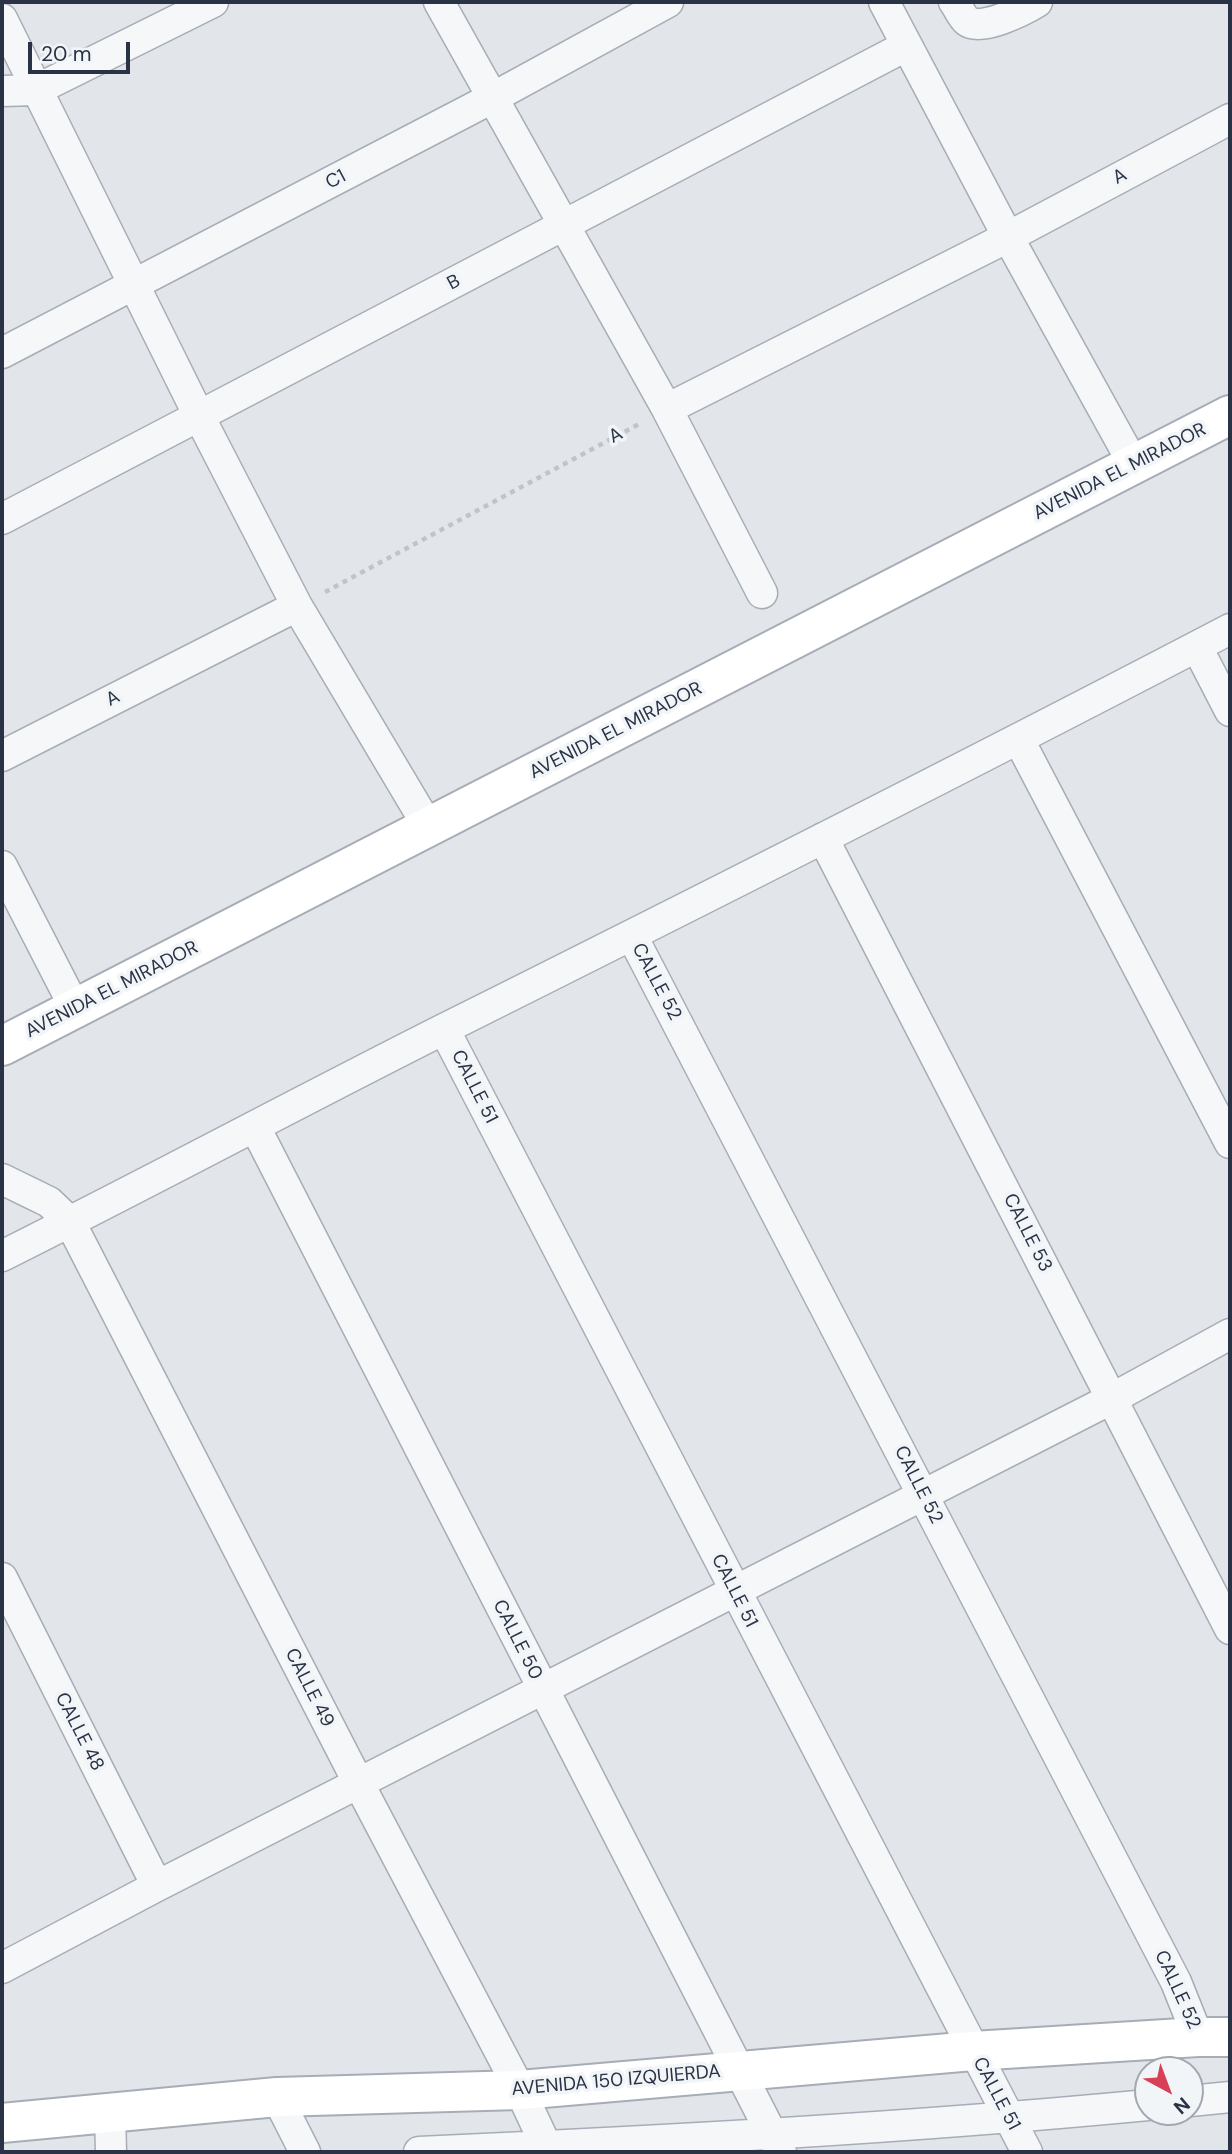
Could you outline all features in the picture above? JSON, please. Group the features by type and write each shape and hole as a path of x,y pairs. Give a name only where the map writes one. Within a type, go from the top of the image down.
{"street":[{"path":"2,90 36,90 213,2"},
{"path":"439,2 667,409 762,593"},
{"name":"C1","path":"2,352 494,97 668,2"},
{"path":"884,2 1007,237 1133,465"},
{"path":"954,2 967,22 980,25 1004,18 1037,2"},
{"path":"2,19 199,416 297,606 429,828"},
{"name":"B","path":"2,519 906,46"},
{"name":"A","path":"667,409 1007,237 1230,119"},
{"name":"AVENIDA EL MIRADOR","path":"2,1046 1230,415"},
{"name":"A","path":"2,756 297,606"},
{"path":"2,1256 444,1029 1019,740 1230,629"},
{"path":"1197,647 1230,711"},
{"path":"1019,740 1230,1143"},
{"name":"CALLE 53","path":"823,838 1230,1629"},
{"path":"2,866 75,1008"},
{"name":"CALLE 52","path":"632,936 1176,1982 1214,2037"},
{"name":"CALLE 51","path":"444,1029 1027,2152"},
{"name":"CALLE 50","path":"255,1127 776,2143"},
{"path":"2,1179 49,1202 71,1222"},
{"name":"CALLE 49","path":"71,1222 548,2149"},
{"path":"2,1968 157,1886 1113,1398 1230,1334"},
{"name":"CALLE 48","path":"2,1578 157,1886"},
{"name":"AVENIDA 150 IZQUIERDA","path":"2,2123 277,2097 520,2090 973,2051 1214,2037"},
{"path":"277,2097 305,2152"},
{"path":"1204,2100 1230,2098"},
{"path":"419,2152 776,2143 1134,2106"},
{"path":"110,2112 111,2152"}],"path":[{"name":"A","path":"297,606 667,409"}]}
